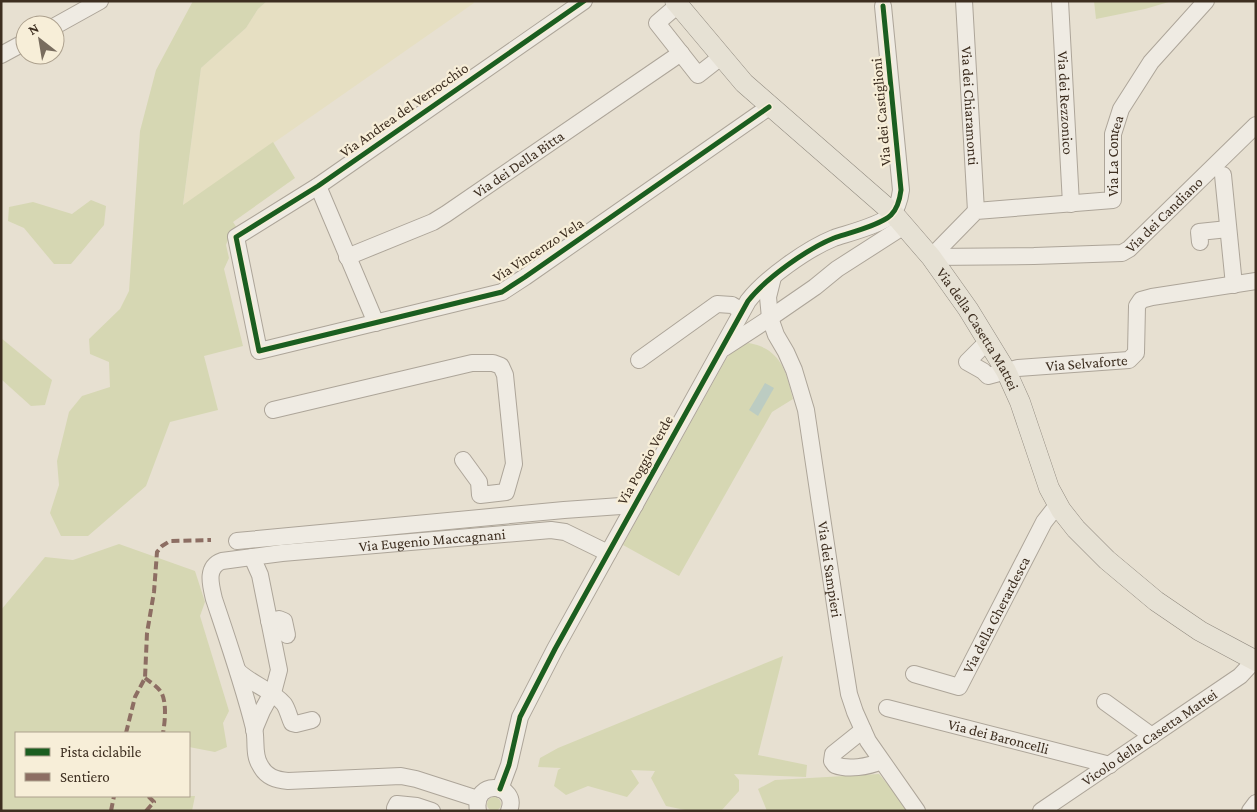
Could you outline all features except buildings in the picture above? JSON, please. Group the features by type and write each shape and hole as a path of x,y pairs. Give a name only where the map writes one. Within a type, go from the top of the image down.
{"main road":[{"name":"Via della Casetta Mattei","path":"677,3 739,78 769,107 898,220 931,257 968,309 1006,370 1020,402 1041,467 1058,504 1068,520 1086,540 1142,590 1187,623 1255,661"}],"street":[{"path":"65,20 100,1"},
{"name":"Via Andrea del Verrocchio","path":"259,351 236,238 318,186 584,1"},
{"name":"Via dei Chiaramonti","path":"964,1 976,211"},
{"name":"Via dei Rezzonico","path":"1060,1 1072,204"},
{"name":"Via La Contea","path":"976,211 1113,200 1113,134 1121,109 1151,62 1206,1"},
{"path":"677,3 657,22 698,75 721,57"},
{"name":"Via dei Castiglioni","path":"883,6 901,190 897,205 898,220"},
{"path":"1,55 15,47"},
{"name":"Via dei Della Bitta","path":"347,257 433,222 681,53"},
{"name":"Via Vincenzo Vela","path":"259,351 466,301 506,289 769,107"},
{"name":"Via dei Candiano","path":"931,257 978,258 1122,253 1129,249 1256,126"},
{"path":"1223,175 1234,285"},
{"path":"318,186 376,323"},
{"path":"931,257 976,211"},
{"name":"Via Poggio Verde","path":"500,789 509,765 523,709 742,311 756,291 822,243 884,220 898,220"},
{"name":"Via Poggio Verde","path":"722,349 815,287 898,220"},
{"path":"1200,242 1199,232 1228,229"},
{"path":"822,243 831,245 838,250 840,258 837,269"},
{"path":"770,318 768,296 773,277"},
{"name":"Via Selvaforte","path":"1006,370 1129,360 1136,353 1137,306 1141,300 1256,281"},
{"path":"786,352 784,331 786,322 815,287"},
{"path":"639,360 717,304 732,305 742,311"},
{"name":"Via dei Sampieri","path":"770,318 799,383 806,410 847,680 853,706 863,730 881,760 917,811"},
{"path":"988,341 967,362 988,376 1006,370"},
{"path":"273,410 472,363 493,363 501,366 504,375 514,464 506,492 516,514"},
{"path":"463,460 479,482 480,495 506,492"},
{"name":"Via della Gherardesca","path":"914,674 959,686 1044,522 1058,504"},
{"name":"Via Poggio Verde","path":"237,541 516,514 635,505"},
{"name":"Via Eugenio Maccagnani","path":"478,805 421,781 397,776 296,781 277,780 268,775 260,765 255,749 254,730 238,672 214,599 211,572 218,562 252,557 551,530 566,532 608,553"},
{"path":"252,557 260,575 279,670 276,682 254,730"},
{"path":"269,621 279,619 284,621 287,635"},
{"name":"Vicolo della Casetta Mattei","path":"1040,811 1240,676 1255,661"},
{"path":"238,672 249,682 283,703 292,722 296,724 312,720"},
{"path":"1105,702 1152,736"},
{"name":"Via dei Baroncelli","path":"887,708 1110,765"},
{"path":"863,730 833,754 832,761 835,765 841,767 871,766 881,760"},
{"path":"399,811 396,808 397,804 424,808 421,781"},
{"path":"478,805 482,793 487,789 494,788 500,789 509,797 513,809"},
{"path":"1250,811 1256,803"}],"shaded area":[{"path":"267,1 473,1 474,3 183,206 201,68 246,28 258,9"},
{"path":"765,383 774,388 758,416 749,410"}],"green space":[{"path":"193,1 267,1 258,9 246,28 201,68 183,205 273,142 295,178 233,222 237,228 229,237 226,245 229,258 224,269 243,346 204,356 218,410 170,422 146,486 88,536 61,536 50,513 59,485 57,461 69,412 82,396 110,387 109,362 90,354 89,339 120,309 129,291 140,131 156,70"},
{"path":"1094,1 1172,1 1145,9 1096,19"},
{"path":"91,200 106,206 104,225 71,264 54,264 24,228 8,221 9,207 33,202 72,214"},
{"path":"1,338 52,380 45,405 31,406 1,379"},
{"path":"749,343 768,350 775,356 788,379 793,399 772,412 679,576 623,545 726,359 736,348"},
{"path":"119,544 195,571 205,602 200,616 229,711 223,723 227,747 215,752 190,747 190,732 15,732 15,797 195,796 192,811 1,811 1,610 45,557 73,560"},
{"path":"783,656 758,755 807,765 806,777 734,774 739,780 739,791 721,811 690,811 666,806 651,778 655,771 631,770 639,783 627,797 588,786 566,795 554,786 558,770 561,768 538,767 540,758 558,748"},
{"path":"879,774 907,811 767,811 758,789 775,780"},
{"path":"491,797 497,797 501,804 497,811 491,811 487,807 487,801"}],"marked path":[{"path":"126,732 135,697 145,678 147,633 154,592 157,552 170,541 211,540"},
{"path":"145,678 158,688 163,696 165,712 163,732"},
{"path":"111,811 114,797"},
{"path":"146,811 154,802 149,797"}],"cycle path":[{"path":"584,1 318,186 236,237 259,351 502,292 769,107"},
{"path":"500,789 509,765 520,717 555,649 748,301 765,283 800,257 834,238 886,219 897,206 901,190 883,6"}]}
